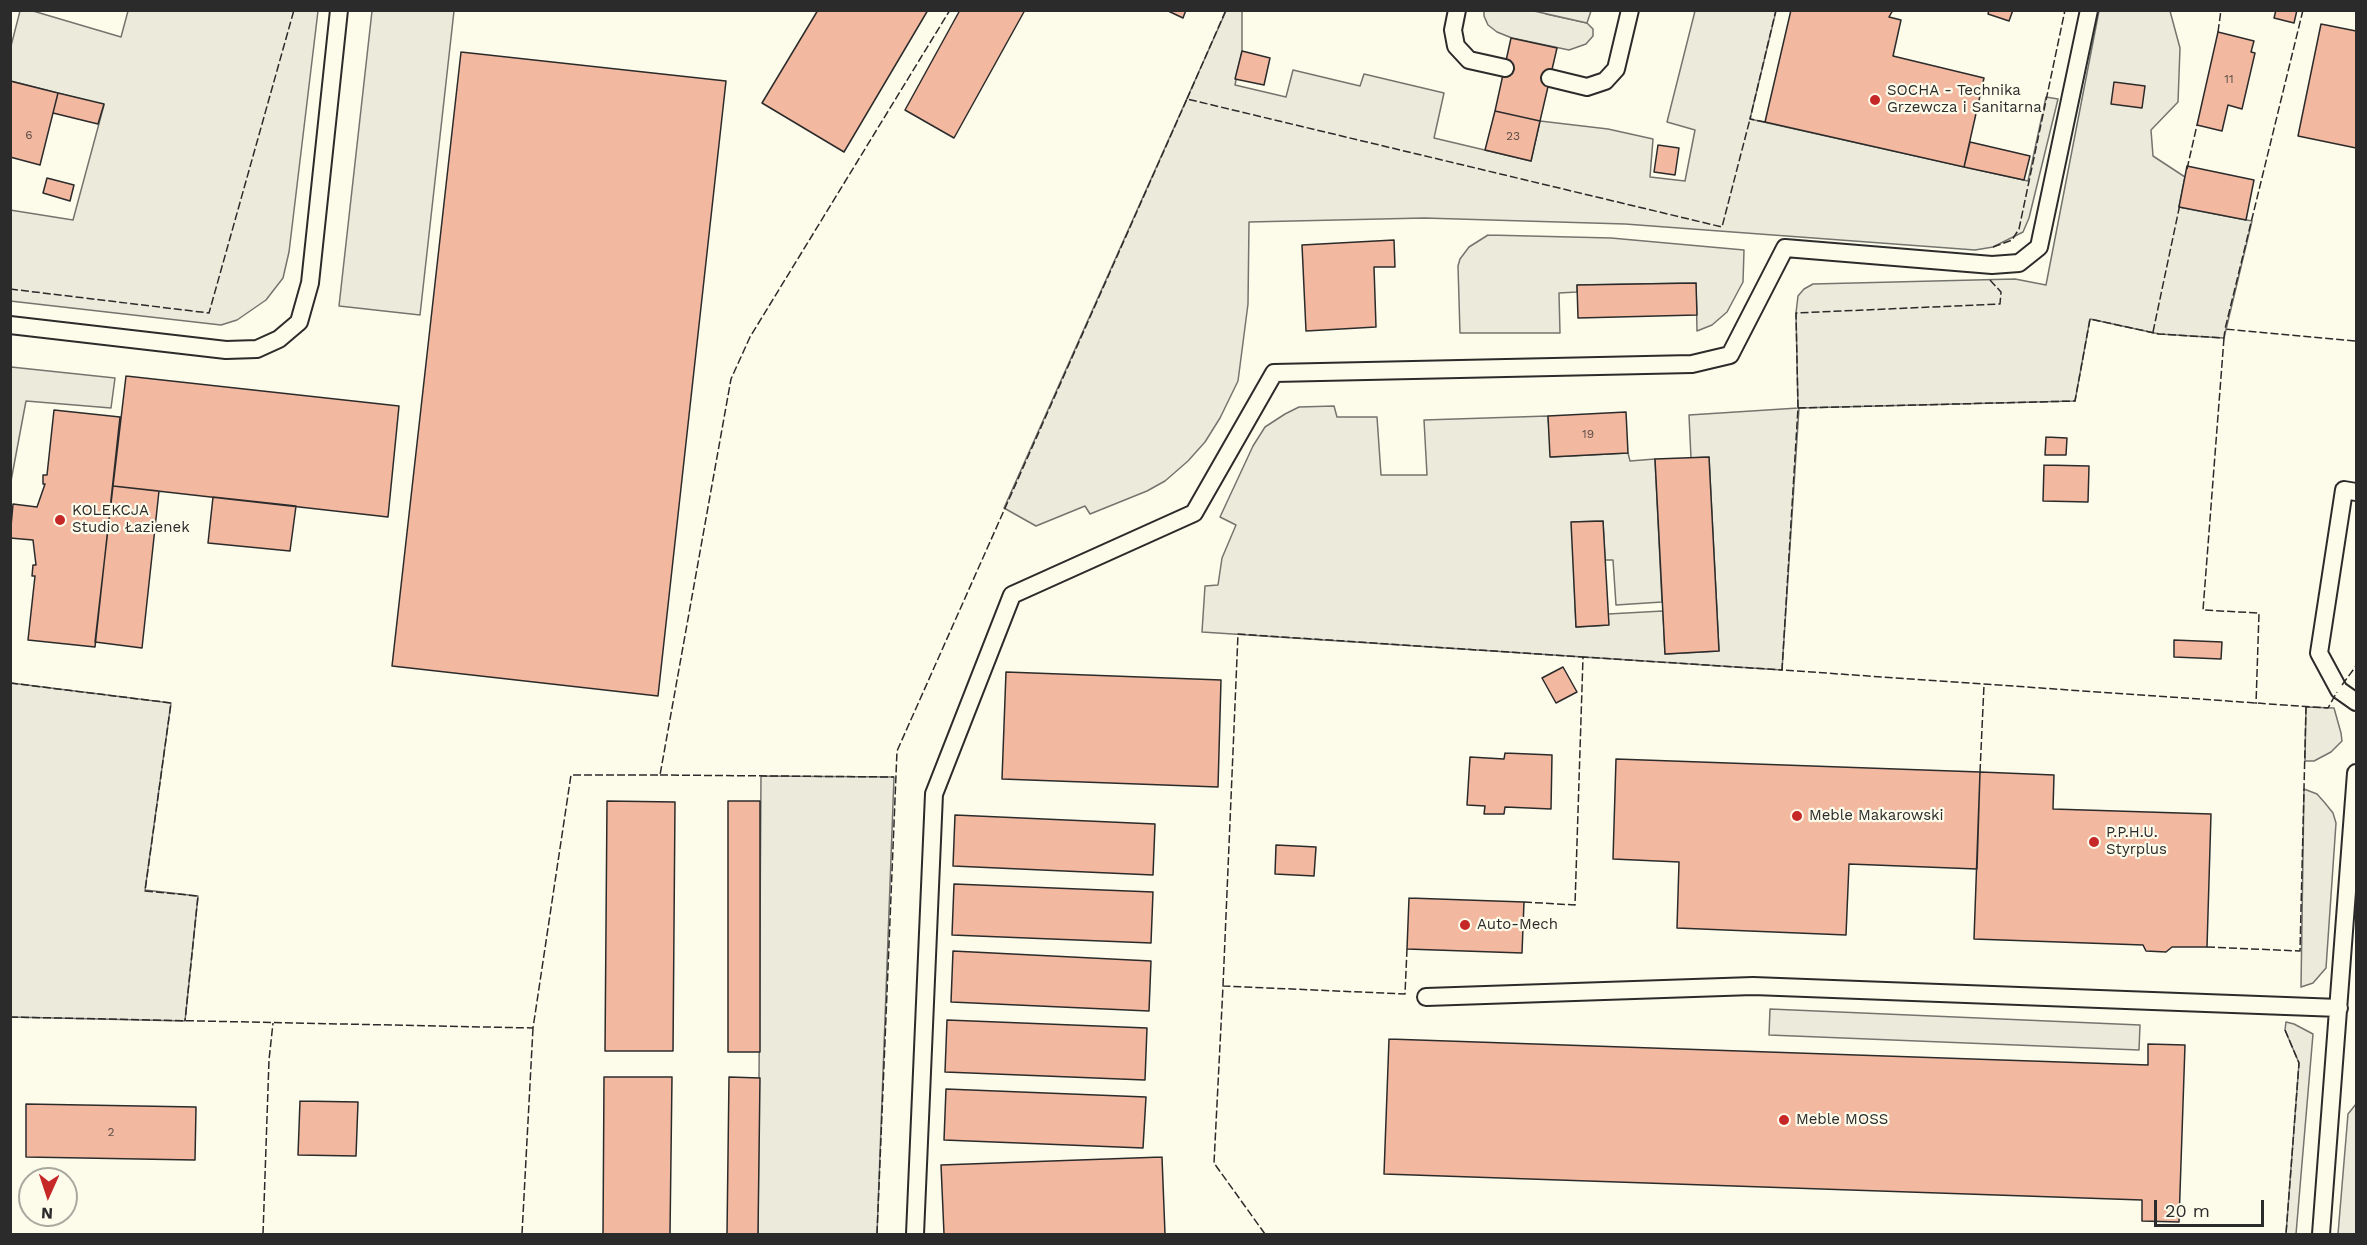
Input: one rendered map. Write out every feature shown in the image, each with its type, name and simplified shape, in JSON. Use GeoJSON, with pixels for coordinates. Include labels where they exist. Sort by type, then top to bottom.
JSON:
{"type":"FeatureCollection","features":[{"type":"Feature","properties":{"kind":"lane"},"geometry":{"type":"LineString","coordinates":[[10,325],[226,350],[257,350],[279,339],[299,322],[310,283],[339,10]]}},
{"type":"Feature","properties":{"kind":"lane"},"geometry":{"type":"LineString","coordinates":[[1457,10],[1453,30],[1456,46],[1469,60],[1505,68]]}},
{"type":"Feature","properties":{"kind":"lane"},"geometry":{"type":"LineString","coordinates":[[1550,78],[1587,87],[1605,81],[1616,69],[1630,10]]}},
{"type":"Feature","properties":{"kind":"lane"},"geometry":{"type":"LineString","coordinates":[[915,1234],[934,794],[1012,595],[1194,513],[1274,373],[1692,364],[1730,355],[1785,248],[1992,265],[2019,263],[2039,247],[2089,10]]}},
{"type":"Feature","properties":{"kind":"lane"},"geometry":{"type":"LineString","coordinates":[[2356,492],[2344,490],[2319,652],[2339,690],[2356,702]]}},
{"type":"Feature","properties":{"kind":"lane"},"geometry":{"type":"LineString","coordinates":[[2321,1234],[2356,773]]}},
{"type":"Feature","properties":{"kind":"lane"},"geometry":{"type":"LineString","coordinates":[[1426,997],[1753,986],[2339,1008]]}},
{"type":"Feature","properties":{"kind":"shaded area"},"geometry":{"type":"Polygon","coordinates":[[[1591,10],[1587,23],[1534,11],[1591,10]]]}},
{"type":"Feature","properties":{"kind":"shaded area"},"geometry":{"type":"Polygon","coordinates":[[[20,11],[33,11],[121,37],[128,11],[318,11],[289,252],[283,278],[266,300],[237,320],[221,325],[10,301],[10,210],[73,220],[104,105],[11,81],[11,46],[20,11]]]}},
{"type":"Feature","properties":{"kind":"shaded area"},"geometry":{"type":"Polygon","coordinates":[[[372,11],[454,11],[420,315],[339,306],[372,11]]]}},
{"type":"Feature","properties":{"kind":"shaded area"},"geometry":{"type":"Polygon","coordinates":[[[1226,11],[1242,11],[1242,51],[1235,85],[1286,97],[1293,70],[1360,86],[1364,74],[1444,93],[1434,138],[1531,161],[1540,121],[1608,129],[1653,139],[1650,177],[1685,181],[1695,130],[1667,122],[1695,11],[1776,11],[1750,119],[2028,181],[2046,97],[2058,99],[2029,218],[2023,232],[1993,247],[1975,250],[1625,224],[1424,218],[1249,222],[1248,304],[1238,381],[1205,442],[1165,481],[1147,491],[1090,514],[1085,506],[1036,526],[1004,508],[1226,11]]]}},
{"type":"Feature","properties":{"kind":"shaded area"},"geometry":{"type":"Polygon","coordinates":[[[1484,11],[1547,11],[1546,14],[1587,23],[1593,29],[1593,36],[1586,44],[1569,50],[1512,38],[1497,32],[1488,25],[1484,11]]]}},
{"type":"Feature","properties":{"kind":"shaded area"},"geometry":{"type":"Polygon","coordinates":[[[2099,11],[2170,11],[2180,48],[2178,102],[2151,130],[2153,156],[2185,177],[2179,207],[2252,221],[2224,338],[2159,334],[2090,319],[2075,401],[1799,408],[1782,670],[1202,632],[1205,586],[1218,585],[1222,558],[1236,525],[1220,517],[1253,446],[1265,427],[1299,407],[1334,406],[1337,417],[1377,417],[1381,475],[1427,475],[1424,420],[1548,416],[1551,457],[1628,453],[1630,461],[1655,459],[1662,602],[1616,605],[1613,560],[1605,560],[1603,521],[1572,522],[1576,627],[1608,625],[1608,614],[1663,611],[1665,654],[1719,651],[1709,457],[1691,458],[1689,415],[1798,408],[1796,313],[1798,296],[1813,284],[2015,279],[2046,285],[2099,11]]]}},
{"type":"Feature","properties":{"kind":"shaded area"},"geometry":{"type":"Polygon","coordinates":[[[1488,235],[1611,238],[1744,250],[1743,282],[1727,312],[1712,325],[1697,331],[1696,283],[1577,285],[1577,292],[1559,293],[1560,333],[1460,333],[1458,266],[1460,259],[1469,247],[1488,235]]]}},
{"type":"Feature","properties":{"kind":"shaded area"},"geometry":{"type":"Polygon","coordinates":[[[11,367],[115,378],[111,408],[26,401],[11,481],[11,367]]]}},
{"type":"Feature","properties":{"kind":"shaded area"},"geometry":{"type":"Polygon","coordinates":[[[11,683],[171,703],[145,890],[198,896],[185,1021],[11,1017],[11,683]]]}},
{"type":"Feature","properties":{"kind":"shaded area"},"geometry":{"type":"Polygon","coordinates":[[[2306,707],[2334,708],[2341,733],[2342,741],[2331,752],[2314,761],[2305,761],[2306,707]]]}},
{"type":"Feature","properties":{"kind":"shaded area"},"geometry":{"type":"Polygon","coordinates":[[[761,776],[894,777],[877,1234],[758,1234],[761,776]]]}},
{"type":"Feature","properties":{"kind":"shaded area"},"geometry":{"type":"Polygon","coordinates":[[[2304,789],[2317,794],[2333,813],[2336,823],[2326,968],[2313,983],[2301,987],[2304,789]]]}},
{"type":"Feature","properties":{"kind":"shaded area"},"geometry":{"type":"Polygon","coordinates":[[[1770,1009],[2140,1025],[2139,1050],[1769,1035],[1770,1009]]]}},
{"type":"Feature","properties":{"kind":"shaded area"},"geometry":{"type":"Polygon","coordinates":[[[2286,1022],[2313,1034],[2296,1234],[2286,1234],[2299,1063],[2285,1030],[2286,1022]]]}},
{"type":"Feature","properties":{"kind":"shaded area"},"geometry":{"type":"Polygon","coordinates":[[[2356,1104],[2356,1234],[2338,1234],[2348,1114],[2356,1104]]]}},
{"type":"Feature","properties":{"kind":"building"},"geometry":{"type":"Polygon","coordinates":[[[818,10],[928,10],[844,152],[762,103],[818,10]]]}},
{"type":"Feature","properties":{"kind":"building"},"geometry":{"type":"Polygon","coordinates":[[[960,10],[1025,10],[954,138],[905,110],[960,10]]]}},
{"type":"Feature","properties":{"kind":"building"},"geometry":{"type":"Polygon","coordinates":[[[1166,10],[1186,10],[1183,18],[1166,10]]]}},
{"type":"Feature","properties":{"kind":"building","name":"SOCHA - Technika Grzewcza i Sanitarna"},"geometry":{"type":"Polygon","coordinates":[[[1791,10],[1893,10],[1889,17],[1901,20],[1893,56],[1984,78],[1964,167],[1765,122],[1791,10]]]}},
{"type":"Feature","properties":{"kind":"building"},"geometry":{"type":"Polygon","coordinates":[[[1989,10],[2013,10],[2009,21],[1988,14],[1989,10]]]}},
{"type":"Feature","properties":{"kind":"building"},"geometry":{"type":"Polygon","coordinates":[[[2276,10],[2297,10],[2294,23],[2274,18],[2276,10]]]}},
{"type":"Feature","properties":{"kind":"building"},"geometry":{"type":"Polygon","coordinates":[[[2321,24],[2356,31],[2356,148],[2298,136],[2321,24]]]}},
{"type":"Feature","properties":{"kind":"building"},"geometry":{"type":"Polygon","coordinates":[[[2218,32],[2254,41],[2251,52],[2255,53],[2242,109],[2228,105],[2222,131],[2197,125],[2218,32]]]}},
{"type":"Feature","properties":{"kind":"building"},"geometry":{"type":"Polygon","coordinates":[[[1511,38],[1557,48],[1540,121],[1495,111],[1511,38]]]}},
{"type":"Feature","properties":{"kind":"building"},"geometry":{"type":"Polygon","coordinates":[[[1242,51],[1270,58],[1264,85],[1235,79],[1242,51]]]}},
{"type":"Feature","properties":{"kind":"building"},"geometry":{"type":"Polygon","coordinates":[[[461,52],[726,81],[658,696],[392,666],[461,52]]]}},
{"type":"Feature","properties":{"kind":"building"},"geometry":{"type":"Polygon","coordinates":[[[10,81],[58,93],[40,165],[10,157],[10,81]]]}},
{"type":"Feature","properties":{"kind":"building"},"geometry":{"type":"Polygon","coordinates":[[[2114,82],[2145,86],[2142,108],[2111,104],[2114,82]]]}},
{"type":"Feature","properties":{"kind":"building"},"geometry":{"type":"Polygon","coordinates":[[[58,93],[104,104],[98,124],[53,113],[58,93]]]}},
{"type":"Feature","properties":{"kind":"building"},"geometry":{"type":"Polygon","coordinates":[[[1495,111],[1540,121],[1531,161],[1485,150],[1495,111]]]}},
{"type":"Feature","properties":{"kind":"building"},"geometry":{"type":"Polygon","coordinates":[[[1970,142],[2030,156],[2024,180],[1964,167],[1970,142]]]}},
{"type":"Feature","properties":{"kind":"building"},"geometry":{"type":"Polygon","coordinates":[[[1658,145],[1679,148],[1675,175],[1654,172],[1658,145]]]}},
{"type":"Feature","properties":{"kind":"building"},"geometry":{"type":"Polygon","coordinates":[[[2187,166],[2254,180],[2246,220],[2179,207],[2187,166]]]}},
{"type":"Feature","properties":{"kind":"building"},"geometry":{"type":"Polygon","coordinates":[[[47,178],[74,185],[70,201],[43,193],[47,178]]]}},
{"type":"Feature","properties":{"kind":"building"},"geometry":{"type":"Polygon","coordinates":[[[1394,240],[1395,267],[1374,267],[1376,327],[1306,331],[1302,245],[1394,240]]]}},
{"type":"Feature","properties":{"kind":"building"},"geometry":{"type":"Polygon","coordinates":[[[1696,283],[1697,315],[1578,318],[1577,285],[1696,283]]]}},
{"type":"Feature","properties":{"kind":"building"},"geometry":{"type":"Polygon","coordinates":[[[126,376],[399,406],[388,517],[113,486],[126,376]]]}},
{"type":"Feature","properties":{"kind":"building","name":"KOLEKCJA Studio Łazienek"},"geometry":{"type":"Polygon","coordinates":[[[54,410],[120,417],[95,647],[28,640],[35,576],[32,576],[33,565],[36,565],[33,540],[10,538],[13,504],[37,507],[45,484],[43,484],[43,475],[47,475],[54,410]]]}},
{"type":"Feature","properties":{"kind":"building"},"geometry":{"type":"Polygon","coordinates":[[[1626,412],[1628,453],[1550,457],[1548,416],[1626,412]]]}},
{"type":"Feature","properties":{"kind":"building"},"geometry":{"type":"Polygon","coordinates":[[[2046,437],[2067,438],[2066,455],[2045,455],[2046,437]]]}},
{"type":"Feature","properties":{"kind":"building"},"geometry":{"type":"Polygon","coordinates":[[[1709,457],[1719,651],[1665,654],[1655,459],[1709,457]]]}},
{"type":"Feature","properties":{"kind":"building"},"geometry":{"type":"Polygon","coordinates":[[[2044,465],[2089,466],[2088,502],[2043,501],[2044,465]]]}},
{"type":"Feature","properties":{"kind":"building"},"geometry":{"type":"Polygon","coordinates":[[[113,486],[159,491],[142,648],[95,642],[113,486]]]}},
{"type":"Feature","properties":{"kind":"building"},"geometry":{"type":"Polygon","coordinates":[[[213,497],[296,506],[290,551],[208,543],[213,497]]]}},
{"type":"Feature","properties":{"kind":"building"},"geometry":{"type":"Polygon","coordinates":[[[1603,521],[1609,625],[1576,627],[1571,522],[1603,521]]]}},
{"type":"Feature","properties":{"kind":"building"},"geometry":{"type":"Polygon","coordinates":[[[2174,640],[2222,642],[2221,659],[2174,657],[2174,640]]]}},
{"type":"Feature","properties":{"kind":"building"},"geometry":{"type":"Polygon","coordinates":[[[1563,667],[1577,692],[1556,703],[1542,678],[1563,667]]]}},
{"type":"Feature","properties":{"kind":"building"},"geometry":{"type":"Polygon","coordinates":[[[1006,672],[1221,680],[1218,787],[1002,779],[1006,672]]]}},
{"type":"Feature","properties":{"kind":"building"},"geometry":{"type":"Polygon","coordinates":[[[1505,753],[1552,755],[1551,809],[1505,807],[1504,814],[1484,814],[1485,806],[1467,805],[1470,757],[1504,759],[1505,753]]]}},
{"type":"Feature","properties":{"kind":"building","name":"Meble Makarowski"},"geometry":{"type":"Polygon","coordinates":[[[1616,759],[1980,772],[1977,869],[1849,864],[1846,935],[1677,928],[1679,862],[1613,859],[1616,759]]]}},
{"type":"Feature","properties":{"kind":"building","name":"P.P.H.U. Styrplus"},"geometry":{"type":"Polygon","coordinates":[[[1980,772],[2054,775],[2053,809],[2211,814],[2207,947],[2172,947],[2166,952],[2146,951],[2143,945],[1974,939],[1980,772]]]}},
{"type":"Feature","properties":{"kind":"building"},"geometry":{"type":"Polygon","coordinates":[[[607,801],[675,802],[673,1051],[605,1051],[607,801]]]}},
{"type":"Feature","properties":{"kind":"building"},"geometry":{"type":"Polygon","coordinates":[[[728,801],[760,801],[760,1052],[728,1052],[728,801]]]}},
{"type":"Feature","properties":{"kind":"building"},"geometry":{"type":"Polygon","coordinates":[[[955,815],[1155,824],[1153,875],[953,866],[955,815]]]}},
{"type":"Feature","properties":{"kind":"building"},"geometry":{"type":"Polygon","coordinates":[[[1276,845],[1316,847],[1314,876],[1275,874],[1276,845]]]}},
{"type":"Feature","properties":{"kind":"building"},"geometry":{"type":"Polygon","coordinates":[[[954,884],[1153,892],[1151,943],[952,935],[954,884]]]}},
{"type":"Feature","properties":{"kind":"building","name":"Auto-Mech"},"geometry":{"type":"Polygon","coordinates":[[[1409,898],[1524,902],[1522,953],[1407,949],[1409,898]]]}},
{"type":"Feature","properties":{"kind":"building"},"geometry":{"type":"Polygon","coordinates":[[[953,951],[1151,961],[1149,1011],[951,1002],[953,951]]]}},
{"type":"Feature","properties":{"kind":"building"},"geometry":{"type":"Polygon","coordinates":[[[947,1020],[1147,1028],[1145,1080],[945,1072],[947,1020]]]}},
{"type":"Feature","properties":{"kind":"building","name":"Meble MOSS"},"geometry":{"type":"Polygon","coordinates":[[[1389,1039],[2148,1065],[2148,1044],[2185,1045],[2179,1222],[2142,1221],[2142,1200],[1384,1174],[1389,1039]]]}},
{"type":"Feature","properties":{"kind":"building"},"geometry":{"type":"Polygon","coordinates":[[[604,1077],[672,1077],[670,1234],[603,1234],[604,1077]]]}},
{"type":"Feature","properties":{"kind":"building"},"geometry":{"type":"Polygon","coordinates":[[[729,1077],[760,1078],[758,1234],[727,1234],[729,1077]]]}},
{"type":"Feature","properties":{"kind":"building"},"geometry":{"type":"Polygon","coordinates":[[[946,1089],[1146,1097],[1143,1148],[944,1140],[946,1089]]]}},
{"type":"Feature","properties":{"kind":"building"},"geometry":{"type":"Polygon","coordinates":[[[300,1101],[358,1102],[356,1156],[298,1155],[300,1101]]]}},
{"type":"Feature","properties":{"kind":"building"},"geometry":{"type":"Polygon","coordinates":[[[26,1104],[196,1107],[195,1160],[26,1157],[26,1104]]]}},
{"type":"Feature","properties":{"kind":"building"},"geometry":{"type":"Polygon","coordinates":[[[1162,1157],[1165,1234],[944,1234],[941,1165],[1162,1157]]]}},
{"type":"Feature","properties":{"kind":"fence"},"geometry":{"type":"LineString","coordinates":[[10,289],[209,313],[294,10]]}},
{"type":"Feature","properties":{"kind":"fence"},"geometry":{"type":"LineString","coordinates":[[10,1017],[533,1028],[571,775],[660,775],[731,379],[750,337],[950,10]]}},
{"type":"Feature","properties":{"kind":"fence"},"geometry":{"type":"LineString","coordinates":[[1187,99],[1226,10]]}},
{"type":"Feature","properties":{"kind":"fence"},"geometry":{"type":"LineString","coordinates":[[1765,122],[1750,119],[1776,10]]}},
{"type":"Feature","properties":{"kind":"fence"},"geometry":{"type":"LineString","coordinates":[[1993,247],[2012,240],[2019,229],[2065,10]]}},
{"type":"Feature","properties":{"kind":"fence"},"geometry":{"type":"LineString","coordinates":[[2218,32],[2221,10]]}},
{"type":"Feature","properties":{"kind":"fence"},"geometry":{"type":"LineString","coordinates":[[2303,10],[2225,329],[2356,341]]}},
{"type":"Feature","properties":{"kind":"fence"},"geometry":{"type":"LineString","coordinates":[[877,1234],[897,751],[1187,99],[1722,227],[1750,119]]}},
{"type":"Feature","properties":{"kind":"fence"},"geometry":{"type":"LineString","coordinates":[[2187,169],[2197,125]]}},
{"type":"Feature","properties":{"kind":"fence"},"geometry":{"type":"LineString","coordinates":[[2153,332],[2180,204]]}},
{"type":"Feature","properties":{"kind":"fence"},"geometry":{"type":"LineString","coordinates":[[1990,280],[2001,292],[2000,304],[1796,313],[1798,408],[1782,670],[2328,708],[2337,692]]}},
{"type":"Feature","properties":{"kind":"fence"},"geometry":{"type":"LineString","coordinates":[[1798,408],[2075,401],[2090,319],[2159,334],[2224,338],[2225,329]]}},
{"type":"Feature","properties":{"kind":"fence"},"geometry":{"type":"LineString","coordinates":[[2224,338],[2203,610],[2259,613],[2256,704]]}},
{"type":"Feature","properties":{"kind":"fence"},"geometry":{"type":"LineString","coordinates":[[1223,986],[1238,634],[1583,657]]}},
{"type":"Feature","properties":{"kind":"fence"},"geometry":{"type":"LineString","coordinates":[[1524,902],[1575,905],[1583,657],[1782,670]]}},
{"type":"Feature","properties":{"kind":"fence"},"geometry":{"type":"LineString","coordinates":[[2342,685],[2356,666]]}},
{"type":"Feature","properties":{"kind":"fence"},"geometry":{"type":"LineString","coordinates":[[10,683],[171,703],[145,891],[198,896],[185,1021]]}},
{"type":"Feature","properties":{"kind":"fence"},"geometry":{"type":"LineString","coordinates":[[1980,772],[1984,685]]}},
{"type":"Feature","properties":{"kind":"fence"},"geometry":{"type":"LineString","coordinates":[[2207,947],[2300,951],[2306,707]]}},
{"type":"Feature","properties":{"kind":"fence"},"geometry":{"type":"LineString","coordinates":[[660,775],[894,777]]}},
{"type":"Feature","properties":{"kind":"fence"},"geometry":{"type":"LineString","coordinates":[[1265,1234],[1214,1163],[1223,986],[1405,994],[1407,949]]}},
{"type":"Feature","properties":{"kind":"fence"},"geometry":{"type":"LineString","coordinates":[[263,1234],[269,1060],[273,1023]]}},
{"type":"Feature","properties":{"kind":"fence"},"geometry":{"type":"LineString","coordinates":[[522,1234],[533,1028]]}},
{"type":"Feature","properties":{"kind":"fence"},"geometry":{"type":"LineString","coordinates":[[2285,1030],[2299,1063],[2286,1234]]}},
{"type":"Feature","properties":{"kind":"place","name":"SOCHA - Technika Grzewcza i Sanitarna"},"geometry":{"type":"Point","coordinates":[1875,100]}},
{"type":"Feature","properties":{"kind":"place","name":"KOLEKCJA Studio Łazienek"},"geometry":{"type":"Point","coordinates":[60,520]}},
{"type":"Feature","properties":{"kind":"place","name":"Meble Makarowski"},"geometry":{"type":"Point","coordinates":[1797,816]}},
{"type":"Feature","properties":{"kind":"place","name":"P.P.H.U. Styrplus"},"geometry":{"type":"Point","coordinates":[2094,842]}},
{"type":"Feature","properties":{"kind":"place","name":"Auto-Mech"},"geometry":{"type":"Point","coordinates":[1465,925]}},
{"type":"Feature","properties":{"kind":"place","name":"Meble MOSS"},"geometry":{"type":"Point","coordinates":[1784,1120]}}]}
